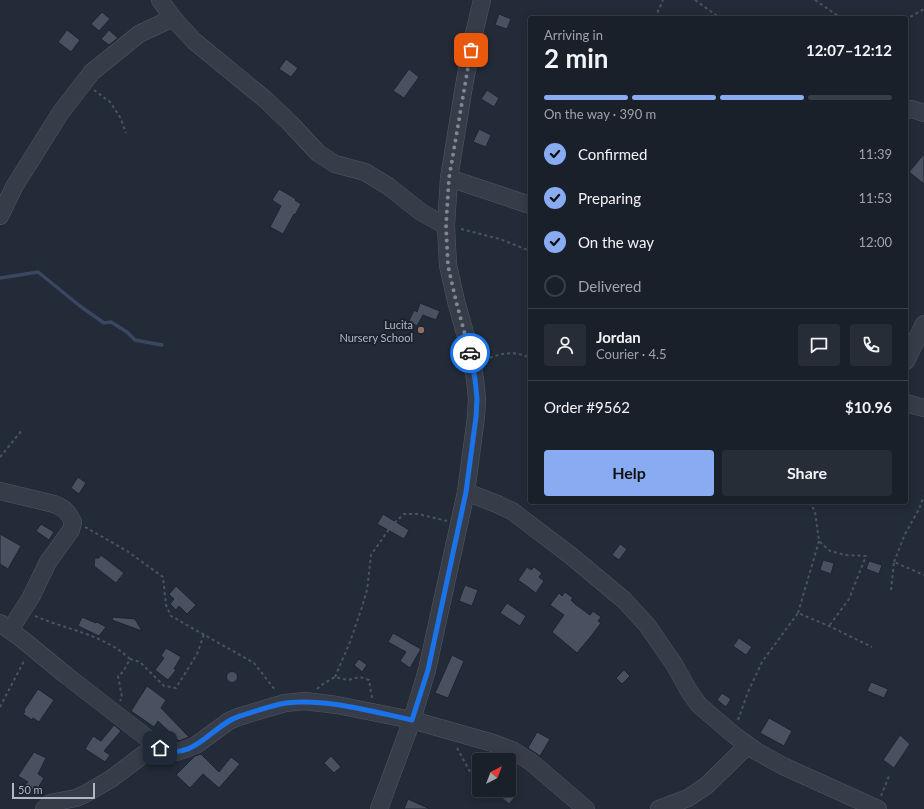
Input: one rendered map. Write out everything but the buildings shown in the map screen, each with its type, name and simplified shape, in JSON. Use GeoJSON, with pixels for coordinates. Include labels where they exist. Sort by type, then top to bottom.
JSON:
{"type":"FeatureCollection","features":[{"type":"Feature","properties":{"kind":"street"},"geometry":{"type":"LineString","coordinates":[[160,0],[173,18],[194,41],[266,100],[290,122],[318,153],[335,164],[365,172],[388,186],[421,212],[446,226]]}},
{"type":"Feature","properties":{"kind":"street"},"geometry":{"type":"LineString","coordinates":[[379,809],[412,720],[428,670],[466,492],[476,417],[477,399],[470,352],[448,266],[446,226],[449,178],[464,86],[482,0]]}},
{"type":"Feature","properties":{"kind":"street"},"geometry":{"type":"LineString","coordinates":[[0,216],[14,187],[61,112],[92,72],[139,34],[173,18]]}},
{"type":"Feature","properties":{"kind":"street"},"geometry":{"type":"LineString","coordinates":[[908,110],[912,109],[924,113]]}},
{"type":"Feature","properties":{"kind":"street"},"geometry":{"type":"LineString","coordinates":[[449,178],[528,204]]}},
{"type":"Feature","properties":{"kind":"street"},"geometry":{"type":"LineString","coordinates":[[908,356],[924,324]]}},
{"type":"Feature","properties":{"kind":"street"},"geometry":{"type":"LineString","coordinates":[[908,404],[924,408]]}},
{"type":"Feature","properties":{"kind":"street"},"geometry":{"type":"LineString","coordinates":[[0,491],[61,506],[68,512],[73,522],[71,530],[48,562],[23,611],[5,626],[160,748],[169,752],[186,749],[196,745],[223,724],[238,716],[285,703],[305,701],[337,705],[412,720],[457,732],[514,751],[531,762],[586,809]]}},
{"type":"Feature","properties":{"kind":"street"},"geometry":{"type":"LineString","coordinates":[[466,492],[512,511],[558,546],[624,600],[647,626],[674,664],[694,700],[747,746],[783,766],[870,807]]}},
{"type":"Feature","properties":{"kind":"street"},"geometry":{"type":"LineString","coordinates":[[659,809],[688,798],[706,786],[747,746]]}},
{"type":"Feature","properties":{"kind":"street"},"geometry":{"type":"LineString","coordinates":[[44,809],[50,803],[76,798],[85,794],[111,779],[144,754],[160,748]]}},
{"type":"Feature","properties":{"kind":"path"},"geometry":{"type":"LineString","coordinates":[[655,16],[663,0]]}},
{"type":"Feature","properties":{"kind":"path"},"geometry":{"type":"LineString","coordinates":[[695,0],[717,16]]}},
{"type":"Feature","properties":{"kind":"path"},"geometry":{"type":"LineString","coordinates":[[815,0],[838,16]]}},
{"type":"Feature","properties":{"kind":"path"},"geometry":{"type":"LineString","coordinates":[[908,19],[924,9]]}},
{"type":"Feature","properties":{"kind":"path"},"geometry":{"type":"LineString","coordinates":[[84,82],[110,102],[120,117],[126,133]]}},
{"type":"Feature","properties":{"kind":"path"},"geometry":{"type":"LineString","coordinates":[[446,226],[500,239],[528,250]]}},
{"type":"Feature","properties":{"kind":"path"},"geometry":{"type":"LineString","coordinates":[[472,366],[498,354],[517,353],[528,357]]}},
{"type":"Feature","properties":{"kind":"path"},"geometry":{"type":"LineString","coordinates":[[0,457],[23,429]]}},
{"type":"Feature","properties":{"kind":"path"},"geometry":{"type":"LineString","coordinates":[[891,590],[894,562],[905,534],[919,509],[924,496]]}},
{"type":"Feature","properties":{"kind":"path"},"geometry":{"type":"LineString","coordinates":[[734,735],[740,711],[762,662],[798,613],[819,541],[815,511],[810,504]]}},
{"type":"Feature","properties":{"kind":"path"},"geometry":{"type":"LineString","coordinates":[[305,701],[323,684],[335,677],[350,642],[362,607],[367,590],[371,555],[392,525],[404,514],[418,514],[460,523]]}},
{"type":"Feature","properties":{"kind":"path"},"geometry":{"type":"LineString","coordinates":[[73,522],[98,534],[127,551],[163,577],[166,605],[172,616],[254,663],[285,703]]}},
{"type":"Feature","properties":{"kind":"path"},"geometry":{"type":"LineString","coordinates":[[819,541],[830,551],[845,555],[866,556],[849,599],[829,626]]}},
{"type":"Feature","properties":{"kind":"path"},"geometry":{"type":"LineString","coordinates":[[894,562],[924,575]]}},
{"type":"Feature","properties":{"kind":"path"},"geometry":{"type":"LineString","coordinates":[[23,611],[53,623],[81,631],[109,643],[130,659],[140,662],[164,686],[176,688],[197,654],[204,634]]}},
{"type":"Feature","properties":{"kind":"path"},"geometry":{"type":"LineString","coordinates":[[798,613],[872,647]]}},
{"type":"Feature","properties":{"kind":"path"},"geometry":{"type":"LineString","coordinates":[[0,707],[31,647]]}},
{"type":"Feature","properties":{"kind":"path"},"geometry":{"type":"LineString","coordinates":[[114,712],[122,697],[118,676],[123,672],[130,659]]}},
{"type":"Feature","properties":{"kind":"path"},"geometry":{"type":"LineString","coordinates":[[335,677],[348,680],[360,677],[369,680],[374,712]]}},
{"type":"Feature","properties":{"kind":"path"},"geometry":{"type":"LineString","coordinates":[[457,732],[457,748],[472,776]]}},
{"type":"Feature","properties":{"kind":"path"},"geometry":{"type":"LineString","coordinates":[[870,807],[889,776]]}},
{"type":"Feature","properties":{"kind":"waterway"},"geometry":{"type":"LineString","coordinates":[[0,278],[38,272],[80,306],[104,323],[111,322],[127,332],[135,340],[162,345]]}},
{"type":"Feature","properties":{"kind":"way so far"},"geometry":{"type":"LineString","coordinates":[[470,353],[448,266],[446,226],[449,178],[471,50]]}},
{"type":"Feature","properties":{"kind":"place","name":"Lucita Nursery School"},"geometry":{"type":"Point","coordinates":[421,330]}},
{"type":"Feature","properties":{"kind":"route"},"geometry":{"type":"LineString","coordinates":[[160,748],[169,752],[176,752],[186,749],[196,745],[218,728],[238,716],[285,703],[305,701],[337,705],[412,720],[428,670],[466,492],[477,399],[470,353]]}}]}
